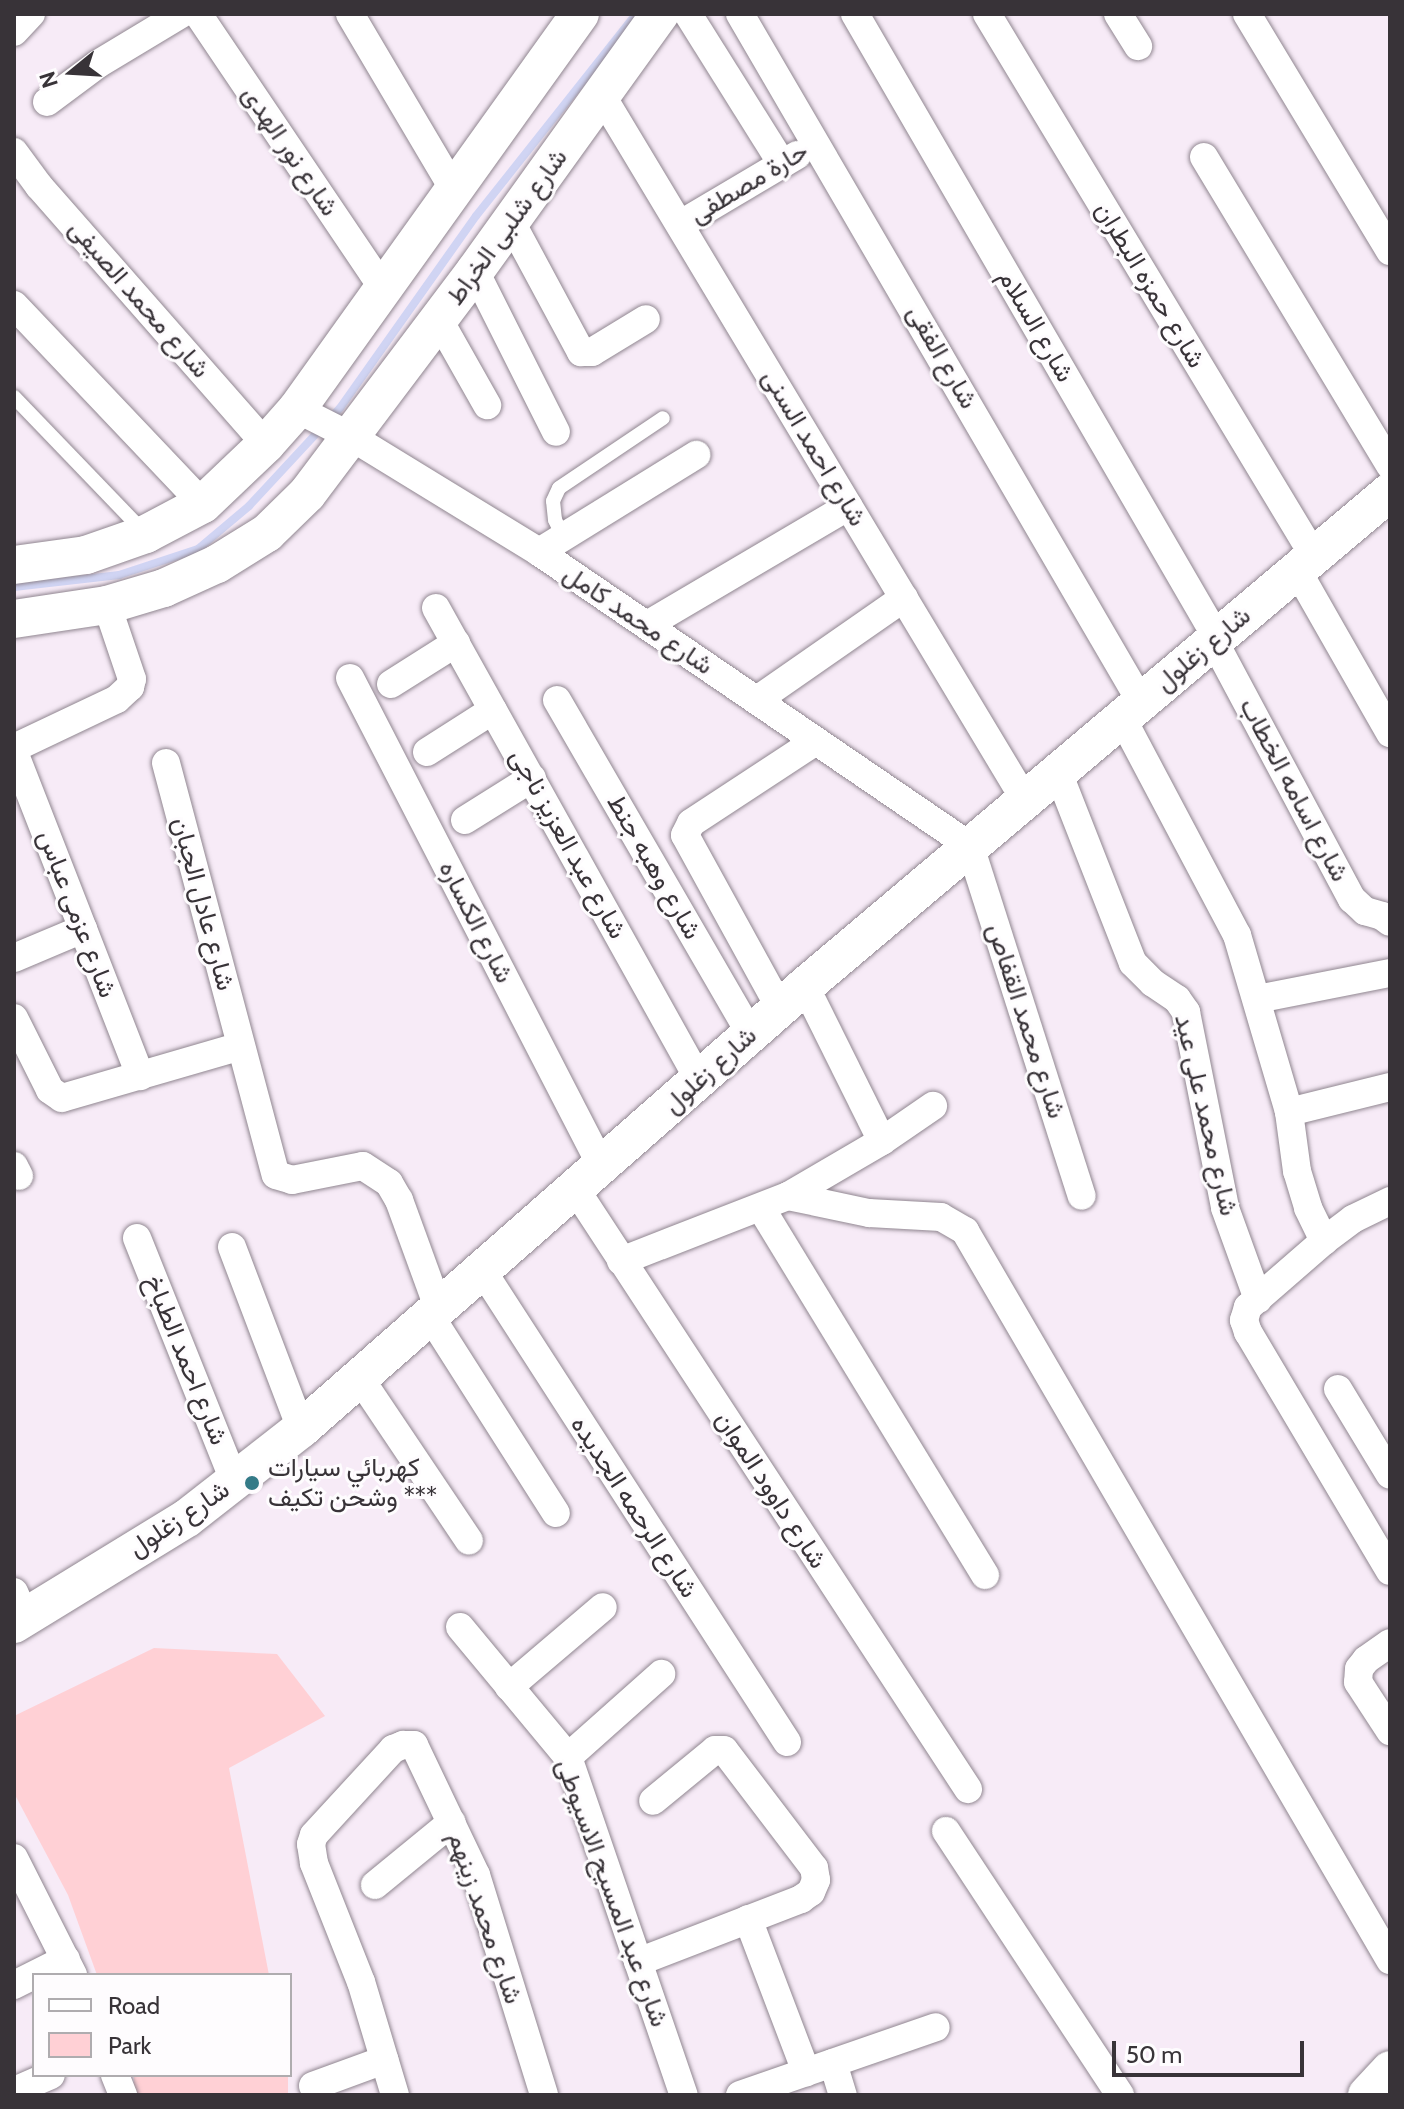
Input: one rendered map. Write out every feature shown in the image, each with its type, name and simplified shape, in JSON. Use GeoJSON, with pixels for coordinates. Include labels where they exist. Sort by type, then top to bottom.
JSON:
{"type":"FeatureCollection","features":[{"type":"Feature","properties":{"kind":"street"},"geometry":{"type":"LineString","coordinates":[[14,32],[31,14]]}},
{"type":"Feature","properties":{"kind":"street"},"geometry":{"type":"LineString","coordinates":[[47,102],[98,64],[181,14]]}},
{"type":"Feature","properties":{"kind":"street","name":"شارع نور الهدى"},"geometry":{"type":"LineString","coordinates":[[198,14],[383,288]]}},
{"type":"Feature","properties":{"kind":"street"},"geometry":{"type":"LineString","coordinates":[[350,14],[454,190]]}},
{"type":"Feature","properties":{"kind":"street"},"geometry":{"type":"LineString","coordinates":[[14,565],[86,555],[146,534],[203,504],[303,412],[383,288],[580,14]]}},
{"type":"Feature","properties":{"kind":"street","name":"شارع شلبى الخراط"},"geometry":{"type":"LineString","coordinates":[[14,619],[107,605],[164,588],[217,564],[267,533],[307,494],[343,433],[439,320],[660,14]]}},
{"type":"Feature","properties":{"kind":"street"},"geometry":{"type":"LineString","coordinates":[[688,14],[782,164]]}},
{"type":"Feature","properties":{"kind":"street","name":"شارع الفقى"},"geometry":{"type":"LineString","coordinates":[[740,14],[817,143],[1132,710],[1228,914],[1257,999],[1289,1112],[1297,1171],[1308,1208],[1324,1241]]}},
{"type":"Feature","properties":{"kind":"street","name":"شارع السلام"},"geometry":{"type":"LineString","coordinates":[[855,14],[1215,639]]}},
{"type":"Feature","properties":{"kind":"street","name":"شارع حمزه البطران"},"geometry":{"type":"LineString","coordinates":[[987,14],[1305,563],[1390,733]]}},
{"type":"Feature","properties":{"kind":"street"},"geometry":{"type":"LineString","coordinates":[[1118,14],[1138,46]]}},
{"type":"Feature","properties":{"kind":"street"},"geometry":{"type":"LineString","coordinates":[[1247,14],[1390,251]]}},
{"type":"Feature","properties":{"kind":"street","name":"شارع احمد السنى"},"geometry":{"type":"LineString","coordinates":[[602,96],[1025,800]]}},
{"type":"Feature","properties":{"kind":"street","name":"حارة مصطفى"},"geometry":{"type":"LineString","coordinates":[[681,224],[817,143]]}},
{"type":"Feature","properties":{"kind":"street","name":"شارع محمد الصيفى"},"geometry":{"type":"LineString","coordinates":[[14,152],[39,186],[266,444]]}},
{"type":"Feature","properties":{"kind":"street"},"geometry":{"type":"LineString","coordinates":[[1204,157],[1389,489]]}},
{"type":"Feature","properties":{"kind":"street"},"geometry":{"type":"LineString","coordinates":[[511,222],[581,352],[592,352],[646,319]]}},
{"type":"Feature","properties":{"kind":"street"},"geometry":{"type":"LineString","coordinates":[[475,271],[556,432]]}},
{"type":"Feature","properties":{"kind":"street"},"geometry":{"type":"LineString","coordinates":[[14,305],[203,504]]}},
{"type":"Feature","properties":{"kind":"street"},"geometry":{"type":"LineString","coordinates":[[439,320],[487,405]]}},
{"type":"Feature","properties":{"kind":"street","name":"شارع محمد كامل"},"geometry":{"type":"LineString","coordinates":[[303,412],[551,544],[647,625],[970,846]]}},
{"type":"Feature","properties":{"kind":"street"},"geometry":{"type":"LineString","coordinates":[[551,544],[696,455]]}},
{"type":"Feature","properties":{"kind":"street","name":"شارع زغلول"},"geometry":{"type":"LineString","coordinates":[[18,1611],[187,1518],[301,1429],[792,997],[1389,489]]}},
{"type":"Feature","properties":{"kind":"street"},"geometry":{"type":"LineString","coordinates":[[647,625],[849,506]]}},
{"type":"Feature","properties":{"kind":"street"},"geometry":{"type":"LineString","coordinates":[[757,700],[904,598]]}},
{"type":"Feature","properties":{"kind":"street"},"geometry":{"type":"LineString","coordinates":[[14,750],[117,699],[130,687],[132,679],[107,605]]}},
{"type":"Feature","properties":{"kind":"street","name":"شارع عبد العزيز ناجى"},"geometry":{"type":"LineString","coordinates":[[436,608],[699,1080]]}},
{"type":"Feature","properties":{"kind":"street"},"geometry":{"type":"LineString","coordinates":[[14,638],[60,613]]}},
{"type":"Feature","properties":{"kind":"street","name":"شارع اسامه الخطاب"},"geometry":{"type":"LineString","coordinates":[[1215,639],[1352,899],[1365,911],[1390,922]]}},
{"type":"Feature","properties":{"kind":"street"},"geometry":{"type":"LineString","coordinates":[[391,684],[456,643]]}},
{"type":"Feature","properties":{"kind":"street","name":"شارع الكساره"},"geometry":{"type":"LineString","coordinates":[[350,678],[589,1178]]}},
{"type":"Feature","properties":{"kind":"street","name":"شارع وهبه جنط"},"geometry":{"type":"LineString","coordinates":[[557,700],[751,1034]]}},
{"type":"Feature","properties":{"kind":"street"},"geometry":{"type":"LineString","coordinates":[[427,752],[493,710]]}},
{"type":"Feature","properties":{"kind":"street"},"geometry":{"type":"LineString","coordinates":[[816,741],[691,823],[686,842],[792,997],[882,1141]]}},
{"type":"Feature","properties":{"kind":"street","name":"شارع عزمى عباس"},"geometry":{"type":"LineString","coordinates":[[14,750],[140,1076]]}},
{"type":"Feature","properties":{"kind":"street","name":"شارع عادل الجبان"},"geometry":{"type":"LineString","coordinates":[[166,763],[276,1175],[292,1180],[358,1166],[368,1168],[389,1183],[399,1200],[434,1311]]}},
{"type":"Feature","properties":{"kind":"street","name":"شارع محمد على عيد"},"geometry":{"type":"LineString","coordinates":[[1058,772],[1133,963],[1142,974],[1177,999],[1186,1012],[1225,1208],[1258,1299]]}},
{"type":"Feature","properties":{"kind":"street"},"geometry":{"type":"LineString","coordinates":[[465,820],[532,778]]}},
{"type":"Feature","properties":{"kind":"street","name":"شارع محمد القفاص"},"geometry":{"type":"LineString","coordinates":[[970,846],[1082,1196]]}},
{"type":"Feature","properties":{"kind":"street"},"geometry":{"type":"LineString","coordinates":[[14,958],[83,929]]}},
{"type":"Feature","properties":{"kind":"street"},"geometry":{"type":"LineString","coordinates":[[1257,999],[1390,973]]}},
{"type":"Feature","properties":{"kind":"street"},"geometry":{"type":"LineString","coordinates":[[14,1018],[55,1096],[62,1098],[241,1046]]}},
{"type":"Feature","properties":{"kind":"street"},"geometry":{"type":"LineString","coordinates":[[1289,1112],[1390,1087]]}},
{"type":"Feature","properties":{"kind":"street"},"geometry":{"type":"LineString","coordinates":[[621,1261],[788,1196],[882,1141],[933,1106]]}},
{"type":"Feature","properties":{"kind":"street","name":"شارع داوود الموان"},"geometry":{"type":"LineString","coordinates":[[589,1178],[621,1261],[968,1789]]}},
{"type":"Feature","properties":{"kind":"street"},"geometry":{"type":"LineString","coordinates":[[788,1196],[869,1213],[941,1217],[965,1231],[1390,1960]]}},
{"type":"Feature","properties":{"kind":"street"},"geometry":{"type":"LineString","coordinates":[[1390,1201],[1353,1219],[1324,1241],[1248,1307],[1244,1320],[1248,1332],[1390,1571]]}},
{"type":"Feature","properties":{"kind":"street"},"geometry":{"type":"LineString","coordinates":[[761,1208],[985,1575]]}},
{"type":"Feature","properties":{"kind":"street","name":"شارع احمد الطباخ"},"geometry":{"type":"LineString","coordinates":[[137,1238],[234,1481]]}},
{"type":"Feature","properties":{"kind":"street"},"geometry":{"type":"LineString","coordinates":[[232,1247],[301,1429]]}},
{"type":"Feature","properties":{"kind":"street","name":"شارع الرحمه الجديده"},"geometry":{"type":"LineString","coordinates":[[482,1270],[787,1742]]}},
{"type":"Feature","properties":{"kind":"street"},"geometry":{"type":"LineString","coordinates":[[434,1311],[556,1513]]}},
{"type":"Feature","properties":{"kind":"street"},"geometry":{"type":"LineString","coordinates":[[359,1377],[469,1541]]}},
{"type":"Feature","properties":{"kind":"street"},"geometry":{"type":"LineString","coordinates":[[1338,1389],[1390,1475]]}},
{"type":"Feature","properties":{"kind":"street"},"geometry":{"type":"LineString","coordinates":[[509,1687],[603,1607]]}},
{"type":"Feature","properties":{"kind":"street","name":"شارع عبد المسيح الاسيوطى"},"geometry":{"type":"LineString","coordinates":[[460,1627],[568,1757],[684,2095]]}},
{"type":"Feature","properties":{"kind":"street"},"geometry":{"type":"LineString","coordinates":[[1390,1643],[1366,1660],[1359,1669],[1358,1682],[1390,1731]]}},
{"type":"Feature","properties":{"kind":"street"},"geometry":{"type":"LineString","coordinates":[[568,1757],[661,1674]]}},
{"type":"Feature","properties":{"kind":"street","name":"شارع محمد زينهم"},"geometry":{"type":"LineString","coordinates":[[384,2060],[361,1982],[314,1863],[311,1844],[314,1835],[393,1749],[414,1745],[452,1822],[484,1899],[544,2095]]}},
{"type":"Feature","properties":{"kind":"street"},"geometry":{"type":"LineString","coordinates":[[638,1962],[811,1892],[816,1880],[814,1868],[724,1750],[715,1750],[653,1801]]}},
{"type":"Feature","properties":{"kind":"street"},"geometry":{"type":"LineString","coordinates":[[375,1885],[452,1822]]}},
{"type":"Feature","properties":{"kind":"street"},"geometry":{"type":"LineString","coordinates":[[946,1831],[1120,2095]]}},
{"type":"Feature","properties":{"kind":"street"},"geometry":{"type":"LineString","coordinates":[[14,1858],[70,1967]]}},
{"type":"Feature","properties":{"kind":"street"},"geometry":{"type":"LineString","coordinates":[[748,1919],[806,2072]]}},
{"type":"Feature","properties":{"kind":"street"},"geometry":{"type":"LineString","coordinates":[[740,2095],[936,2027]]}},
{"type":"Feature","properties":{"kind":"street"},"geometry":{"type":"LineString","coordinates":[[313,2086],[384,2060],[395,2095]]}},
{"type":"Feature","properties":{"kind":"street"},"geometry":{"type":"LineString","coordinates":[[833,2063],[843,2095]]}},
{"type":"Feature","properties":{"kind":"street"},"geometry":{"type":"LineString","coordinates":[[1367,2095],[1390,2070]]}},
{"type":"Feature","properties":{"kind":"street"},"geometry":{"type":"LineString","coordinates":[[14,2091],[46,2077]]}},
{"type":"Feature","properties":{"kind":"lane"},"geometry":{"type":"LineString","coordinates":[[14,397],[146,534]]}},
{"type":"Feature","properties":{"kind":"lane"},"geometry":{"type":"LineString","coordinates":[[551,544],[555,520],[553,501],[559,488],[663,418]]}},
{"type":"Feature","properties":{"kind":"green space"},"geometry":{"type":"Polygon","coordinates":[[[154,1648],[277,1654],[325,1716],[229,1768],[269,1973],[96,1973],[68,1895],[14,1793],[14,1716],[154,1648]]]}},
{"type":"Feature","properties":{"kind":"green space"},"geometry":{"type":"Polygon","coordinates":[[[134,2077],[288,2077],[288,2095],[134,2095],[134,2077]]]}},
{"type":"Feature","properties":{"kind":"waterway"},"geometry":{"type":"LineString","coordinates":[[14,587],[119,575],[198,549],[249,506],[340,408],[476,216],[636,14]]}},
{"type":"Feature","properties":{"kind":"place","name":"كهربائي سيارات وشحن تكيف ***"},"geometry":{"type":"Point","coordinates":[252,1483]}}]}
